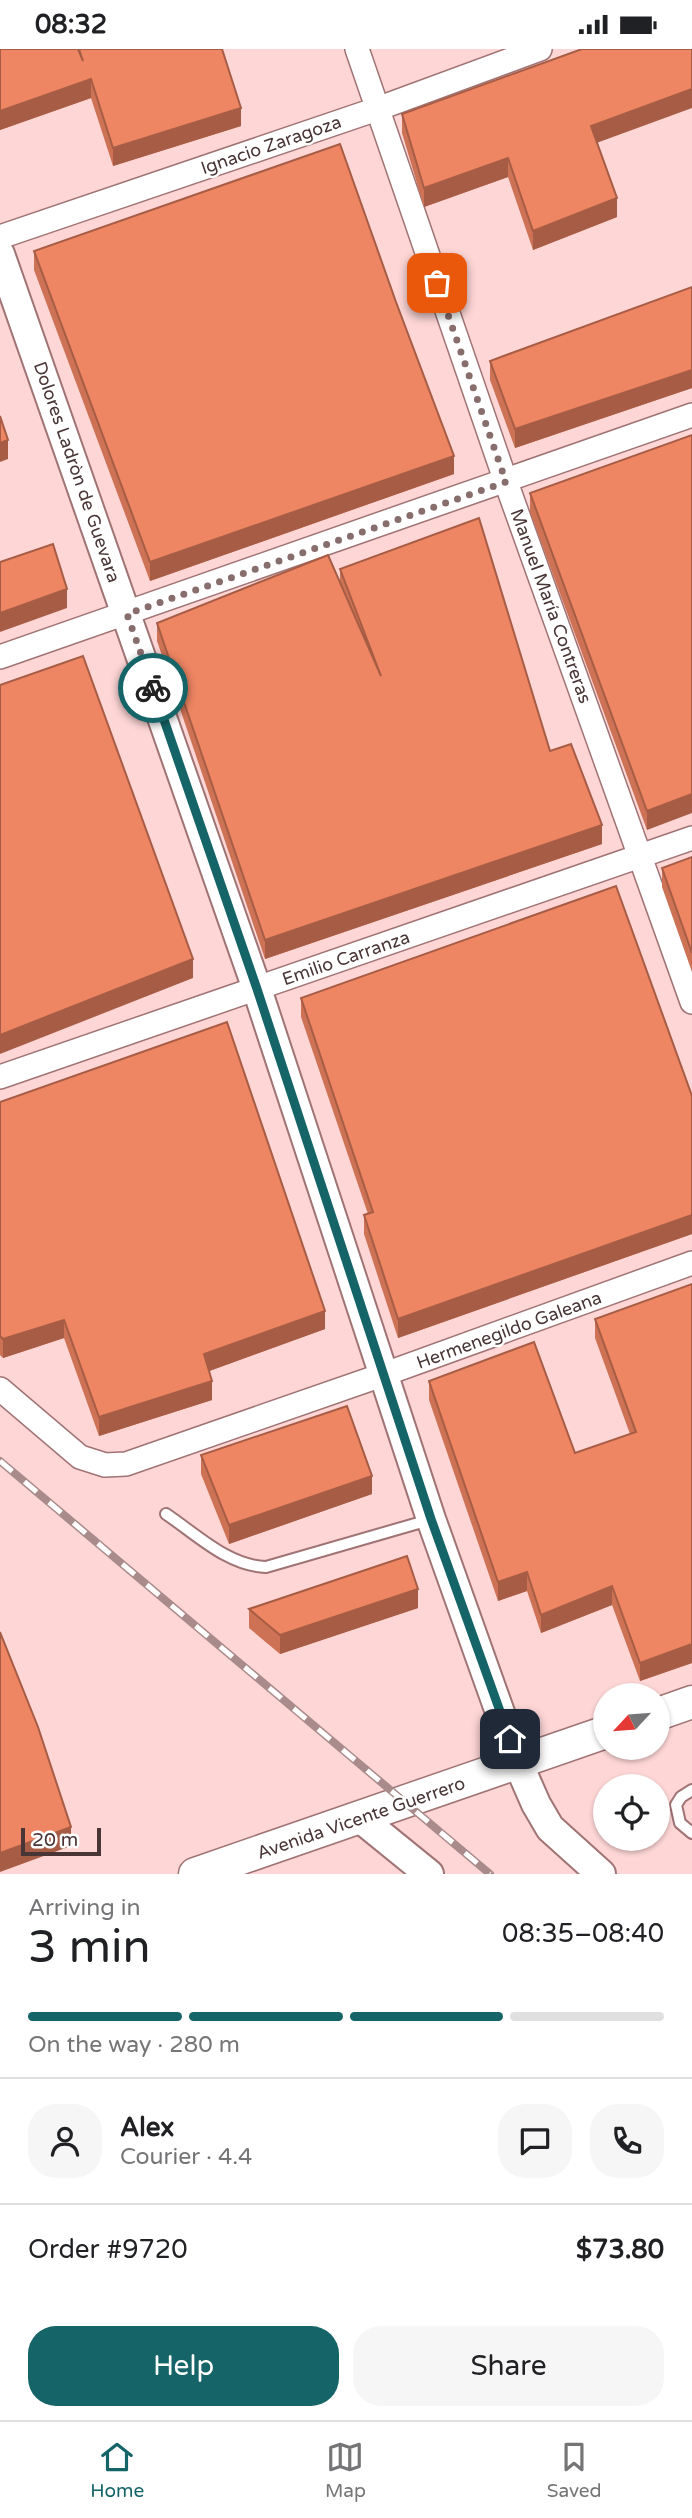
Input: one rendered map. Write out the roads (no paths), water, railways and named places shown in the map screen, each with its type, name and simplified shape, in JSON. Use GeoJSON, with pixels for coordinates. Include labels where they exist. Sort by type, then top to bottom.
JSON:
{"type":"FeatureCollection","features":[{"type":"Feature","properties":{"kind":"main road"},"geometry":{"type":"LineString","coordinates":[[670,1710],[692,1702]]}},
{"type":"Feature","properties":{"kind":"main road","name":"Avenida Vicente Guerrero"},"geometry":{"type":"LineString","coordinates":[[195,1874],[593,1737]]}},
{"type":"Feature","properties":{"kind":"street","name":"Manuel María Contreras"},"geometry":{"type":"LineString","coordinates":[[357,49],[506,482],[692,1002]]}},
{"type":"Feature","properties":{"kind":"street","name":"Ignacio Zaragoza"},"geometry":{"type":"LineString","coordinates":[[0,237],[377,109],[540,49]]}},
{"type":"Feature","properties":{"kind":"street","name":"Dolores Ladròn de Guevara"},"geometry":{"type":"LineString","coordinates":[[0,254],[257,989],[431,1519],[519,1763],[536,1804],[550,1828],[601,1874]]}},
{"type":"Feature","properties":{"kind":"street"},"geometry":{"type":"LineString","coordinates":[[0,657],[692,415]]}},
{"type":"Feature","properties":{"kind":"street","name":"Emilio Carranza"},"geometry":{"type":"LineString","coordinates":[[0,1077],[692,838]]}},
{"type":"Feature","properties":{"kind":"street","name":"Hermenegildo Galeana"},"geometry":{"type":"LineString","coordinates":[[0,1389],[80,1457],[106,1465],[126,1464],[692,1263]]}},
{"type":"Feature","properties":{"kind":"street"},"geometry":{"type":"LineString","coordinates":[[360,1818],[429,1874]]}},
{"type":"Feature","properties":{"kind":"lane"},"geometry":{"type":"LineString","coordinates":[[166,1514],[237,1562],[252,1567],[266,1567],[431,1519]]}},
{"type":"Feature","properties":{"kind":"lane"},"geometry":{"type":"LineString","coordinates":[[692,1790],[681,1797],[676,1805],[680,1823],[692,1833]]}},
{"type":"Feature","properties":{"kind":"railway"},"geometry":{"type":"LineString","coordinates":[[0,1461],[490,1874]]}}]}
